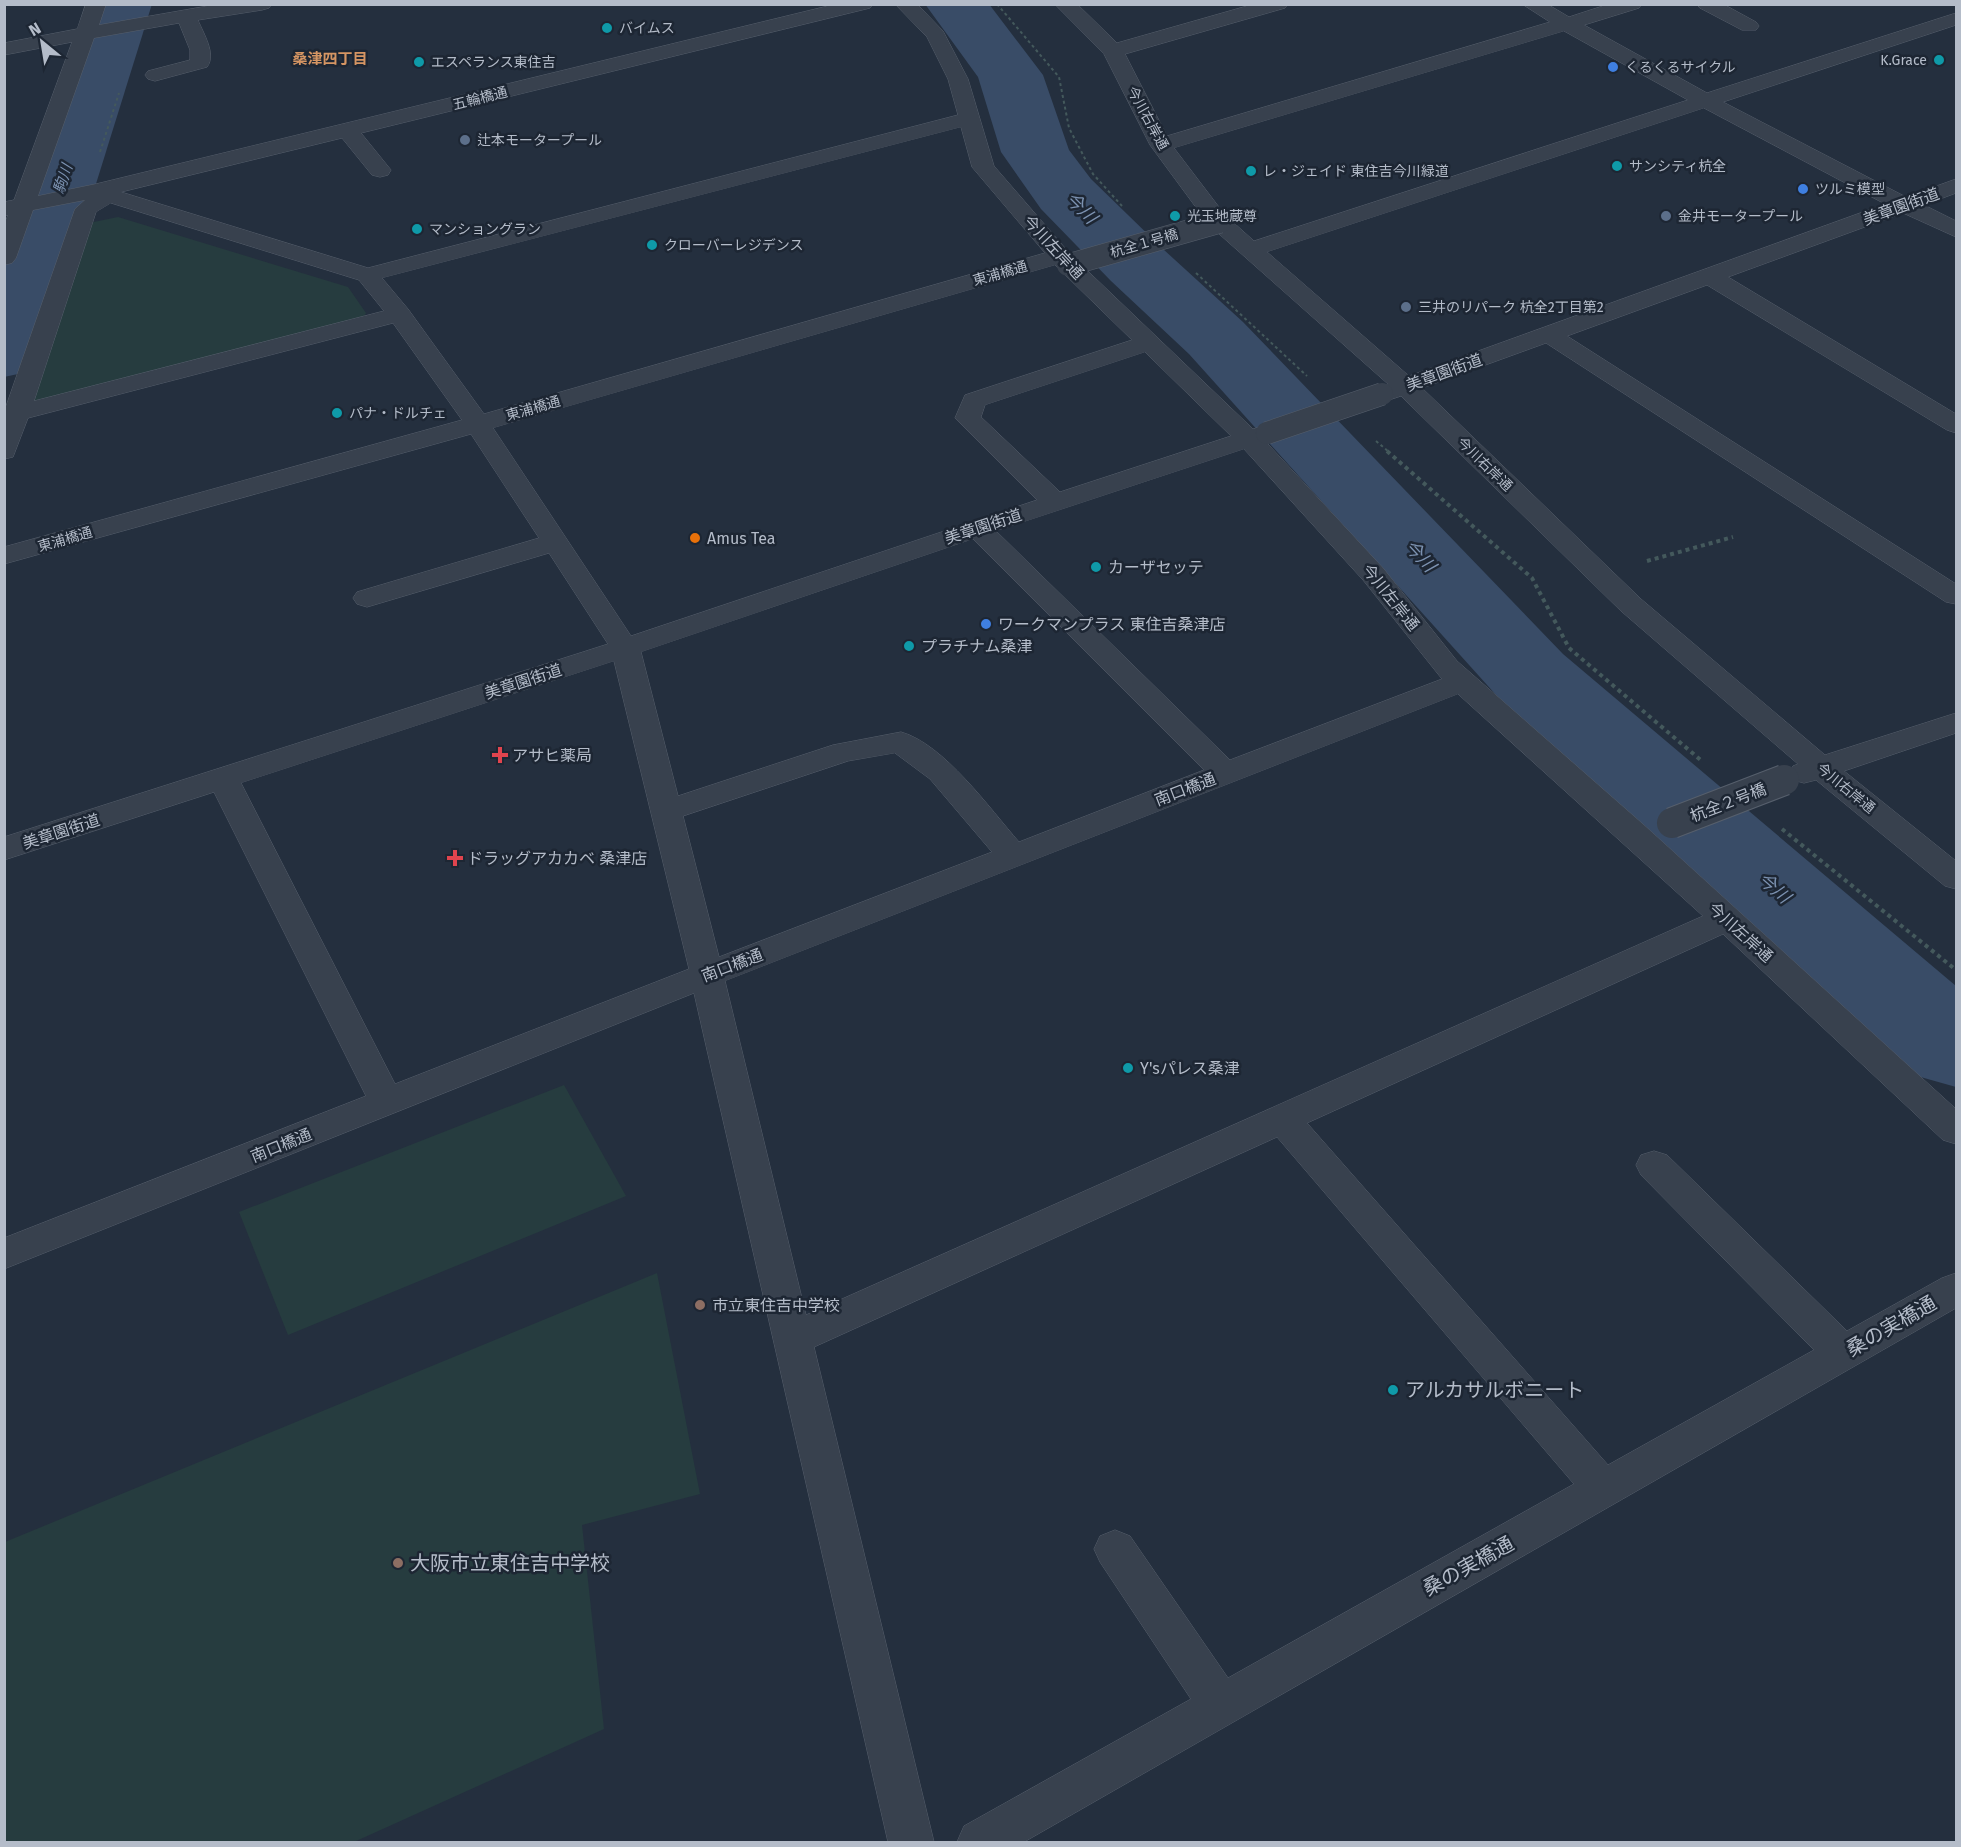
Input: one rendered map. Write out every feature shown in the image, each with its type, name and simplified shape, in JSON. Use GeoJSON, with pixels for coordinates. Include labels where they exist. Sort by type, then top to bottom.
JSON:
{"type":"FeatureCollection","features":[{"type":"Feature","properties":{"kind":"street"},"geometry":{"type":"LineString","coordinates":[[4,258],[21,205],[91,32],[96,4]]}},
{"type":"Feature","properties":{"kind":"street"},"geometry":{"type":"LineString","coordinates":[[4,49],[140,23],[262,4]]}},
{"type":"Feature","properties":{"kind":"street","name":"五輪橋通"},"geometry":{"type":"LineString","coordinates":[[21,205],[95,193],[863,4]]}},
{"type":"Feature","properties":{"kind":"street","name":"今川左岸通"},"geometry":{"type":"LineString","coordinates":[[905,4],[936,35],[958,79],[983,167],[1064,260],[1149,343],[1257,436],[1373,574],[1447,668],[1634,834],[1956,1130]]}},
{"type":"Feature","properties":{"kind":"street","name":"今川右岸通"},"geometry":{"type":"LineString","coordinates":[[1065,4],[1113,51],[1161,145],[1220,222],[1252,249],[1393,390],[1599,574],[1631,606],[1820,767],[1956,878]]}},
{"type":"Feature","properties":{"kind":"street"},"geometry":{"type":"LineString","coordinates":[[1113,51],[1278,4]]}},
{"type":"Feature","properties":{"kind":"street"},"geometry":{"type":"LineString","coordinates":[[1532,4],[1708,102],[1956,230]]}},
{"type":"Feature","properties":{"kind":"street"},"geometry":{"type":"LineString","coordinates":[[1161,145],[1632,4]]}},
{"type":"Feature","properties":{"kind":"street"},"geometry":{"type":"LineString","coordinates":[[1707,4],[1749,26]]}},
{"type":"Feature","properties":{"kind":"street"},"geometry":{"type":"LineString","coordinates":[[155,75],[200,63],[200,50],[186,16]]}},
{"type":"Feature","properties":{"kind":"street"},"geometry":{"type":"LineString","coordinates":[[1252,249],[1708,102],[1956,19]]}},
{"type":"Feature","properties":{"kind":"street"},"geometry":{"type":"LineString","coordinates":[[4,451],[86,209],[95,193],[367,275],[968,118]]}},
{"type":"Feature","properties":{"kind":"street"},"geometry":{"type":"LineString","coordinates":[[347,130],[380,170]]}},
{"type":"Feature","properties":{"kind":"street","name":"美章園街道"},"geometry":{"type":"LineString","coordinates":[[4,849],[625,648],[1393,390],[1956,186]]}},
{"type":"Feature","properties":{"kind":"street","name":"杭全１号橋"},"geometry":{"type":"LineString","coordinates":[[1064,260],[1220,222]]}},
{"type":"Feature","properties":{"kind":"street","name":"東浦橋通"},"geometry":{"type":"LineString","coordinates":[[4,556],[1064,260]]}},
{"type":"Feature","properties":{"kind":"street"},"geometry":{"type":"LineString","coordinates":[[367,275],[399,314],[478,424],[625,648],[706,975],[911,1842]]}},
{"type":"Feature","properties":{"kind":"street"},"geometry":{"type":"LineString","coordinates":[[1709,276],[1956,424]]}},
{"type":"Feature","properties":{"kind":"street"},"geometry":{"type":"LineString","coordinates":[[17,413],[399,314]]}},
{"type":"Feature","properties":{"kind":"street"},"geometry":{"type":"LineString","coordinates":[[1548,334],[1956,596]]}},
{"type":"Feature","properties":{"kind":"street"},"geometry":{"type":"LineString","coordinates":[[1055,502],[968,418],[974,400],[1149,343]]}},
{"type":"Feature","properties":{"kind":"street"},"geometry":{"type":"LineString","coordinates":[[977,528],[1226,774]]}},
{"type":"Feature","properties":{"kind":"street"},"geometry":{"type":"LineString","coordinates":[[367,598],[556,542]]}},
{"type":"Feature","properties":{"kind":"street","name":"南口橋通"},"geometry":{"type":"LineString","coordinates":[[4,1254],[706,975],[1462,682]]}},
{"type":"Feature","properties":{"kind":"street","name":"杭全２号橋"},"geometry":{"type":"LineString","coordinates":[[1634,834],[1672,823],[1820,767],[1956,723]]}},
{"type":"Feature","properties":{"kind":"street"},"geometry":{"type":"LineString","coordinates":[[665,811],[844,752],[901,742],[941,772],[1013,856]]}},
{"type":"Feature","properties":{"kind":"street"},"geometry":{"type":"LineString","coordinates":[[223,778],[387,1103]]}},
{"type":"Feature","properties":{"kind":"street"},"geometry":{"type":"LineString","coordinates":[[792,1339],[1727,919]]}},
{"type":"Feature","properties":{"kind":"street"},"geometry":{"type":"LineString","coordinates":[[1282,1118],[1604,1490]]}},
{"type":"Feature","properties":{"kind":"street"},"geometry":{"type":"LineString","coordinates":[[1654,1165],[1844,1353]]}},
{"type":"Feature","properties":{"kind":"street","name":"桑の実橋通"},"geometry":{"type":"LineString","coordinates":[[980,1842],[1956,1289]]}},
{"type":"Feature","properties":{"kind":"street"},"geometry":{"type":"LineString","coordinates":[[1115,1549],[1221,1706]]}},
{"type":"Feature","properties":{"kind":"path"},"geometry":{"type":"LineString","coordinates":[[997,4],[1059,76],[1069,128],[1078,147],[1093,174],[1129,213]]}},
{"type":"Feature","properties":{"kind":"path"},"geometry":{"type":"LineString","coordinates":[[95,193],[93,171],[140,23]]}},
{"type":"Feature","properties":{"kind":"path"},"geometry":{"type":"LineString","coordinates":[[1188,266],[1232,304],[1315,383]]}},
{"type":"Feature","properties":{"kind":"path"},"geometry":{"type":"LineString","coordinates":[[1373,438],[1532,578],[1569,648],[1705,764]]}},
{"type":"Feature","properties":{"kind":"path"},"geometry":{"type":"LineString","coordinates":[[1599,574],[1733,537]]}},
{"type":"Feature","properties":{"kind":"path"},"geometry":{"type":"LineString","coordinates":[[1777,825],[1956,970]]}},
{"type":"Feature","properties":{"kind":"green space"},"geometry":{"type":"Polygon","coordinates":[[[118,217],[348,287],[366,313],[364,316],[29,405],[89,223],[118,217]]]}},
{"type":"Feature","properties":{"kind":"green space"},"geometry":{"type":"Polygon","coordinates":[[[564,1085],[626,1196],[288,1335],[239,1212],[564,1085]]]}},
{"type":"Feature","properties":{"kind":"green space"},"geometry":{"type":"Polygon","coordinates":[[[657,1273],[700,1494],[582,1525],[604,1729],[354,1842],[5,1842],[5,1542],[657,1273]]]}},
{"type":"Feature","properties":{"kind":"waterway","name":"駒川"},"geometry":{"type":"LineString","coordinates":[[4,354],[121,4]]}},
{"type":"Feature","properties":{"kind":"waterway","name":"今川"},"geometry":{"type":"LineString","coordinates":[[956,4],[1010,75],[1035,152],[1066,194],[1137,265],[1216,338],[1530,675],[1956,1047]]}},
{"type":"Feature","properties":{"kind":"place","name":"バイムス"},"geometry":{"type":"Point","coordinates":[607,28]}},
{"type":"Feature","properties":{"kind":"place","name":"K.Grace"},"geometry":{"type":"Point","coordinates":[1939,60]}},
{"type":"Feature","properties":{"kind":"place","name":"エスペランス東住吉"},"geometry":{"type":"Point","coordinates":[419,62]}},
{"type":"Feature","properties":{"kind":"place","name":"くるくるサイクル"},"geometry":{"type":"Point","coordinates":[1613,67]}},
{"type":"Feature","properties":{"kind":"place","name":"辻本モータープール"},"geometry":{"type":"Point","coordinates":[465,140]}},
{"type":"Feature","properties":{"kind":"place","name":"サンシティ杭全"},"geometry":{"type":"Point","coordinates":[1617,166]}},
{"type":"Feature","properties":{"kind":"place","name":"レ・ジェイド 東住吉今川緑道"},"geometry":{"type":"Point","coordinates":[1251,171]}},
{"type":"Feature","properties":{"kind":"place","name":"ツルミ模型"},"geometry":{"type":"Point","coordinates":[1803,189]}},
{"type":"Feature","properties":{"kind":"place","name":"光玉地蔵尊"},"geometry":{"type":"Point","coordinates":[1175,216]}},
{"type":"Feature","properties":{"kind":"place","name":"金井モータープール"},"geometry":{"type":"Point","coordinates":[1666,216]}},
{"type":"Feature","properties":{"kind":"place","name":"マンショングラン"},"geometry":{"type":"Point","coordinates":[417,229]}},
{"type":"Feature","properties":{"kind":"place","name":"クローバーレジデンス"},"geometry":{"type":"Point","coordinates":[652,245]}},
{"type":"Feature","properties":{"kind":"place","name":"三井のリパーク 杭全2丁目第2"},"geometry":{"type":"Point","coordinates":[1406,307]}},
{"type":"Feature","properties":{"kind":"place","name":"パナ・ドルチェ"},"geometry":{"type":"Point","coordinates":[337,413]}},
{"type":"Feature","properties":{"kind":"place","name":"Amus Tea"},"geometry":{"type":"Point","coordinates":[695,538]}},
{"type":"Feature","properties":{"kind":"place","name":"カーザセッテ"},"geometry":{"type":"Point","coordinates":[1096,567]}},
{"type":"Feature","properties":{"kind":"place","name":"ワークマンプラス 東住吉桑津店"},"geometry":{"type":"Point","coordinates":[986,624]}},
{"type":"Feature","properties":{"kind":"place","name":"プラチナム桑津"},"geometry":{"type":"Point","coordinates":[909,646]}},
{"type":"Feature","properties":{"kind":"place","name":"アサヒ薬局"},"geometry":{"type":"Point","coordinates":[500,755]}},
{"type":"Feature","properties":{"kind":"place","name":"ドラッグアカカベ 桑津店"},"geometry":{"type":"Point","coordinates":[455,858]}},
{"type":"Feature","properties":{"kind":"place","name":"Y'sパレス桑津"},"geometry":{"type":"Point","coordinates":[1128,1068]}},
{"type":"Feature","properties":{"kind":"place","name":"市立東住吉中学校"},"geometry":{"type":"Point","coordinates":[700,1305]}},
{"type":"Feature","properties":{"kind":"place","name":"アルカサルボニート"},"geometry":{"type":"Point","coordinates":[1393,1390]}},
{"type":"Feature","properties":{"kind":"place","name":"大阪市立東住吉中学校"},"geometry":{"type":"Point","coordinates":[398,1563]}},
{"type":"Feature","properties":{"kind":"district","name":"桑津四丁目"},"geometry":{"type":"Point","coordinates":[330,59]}}]}
